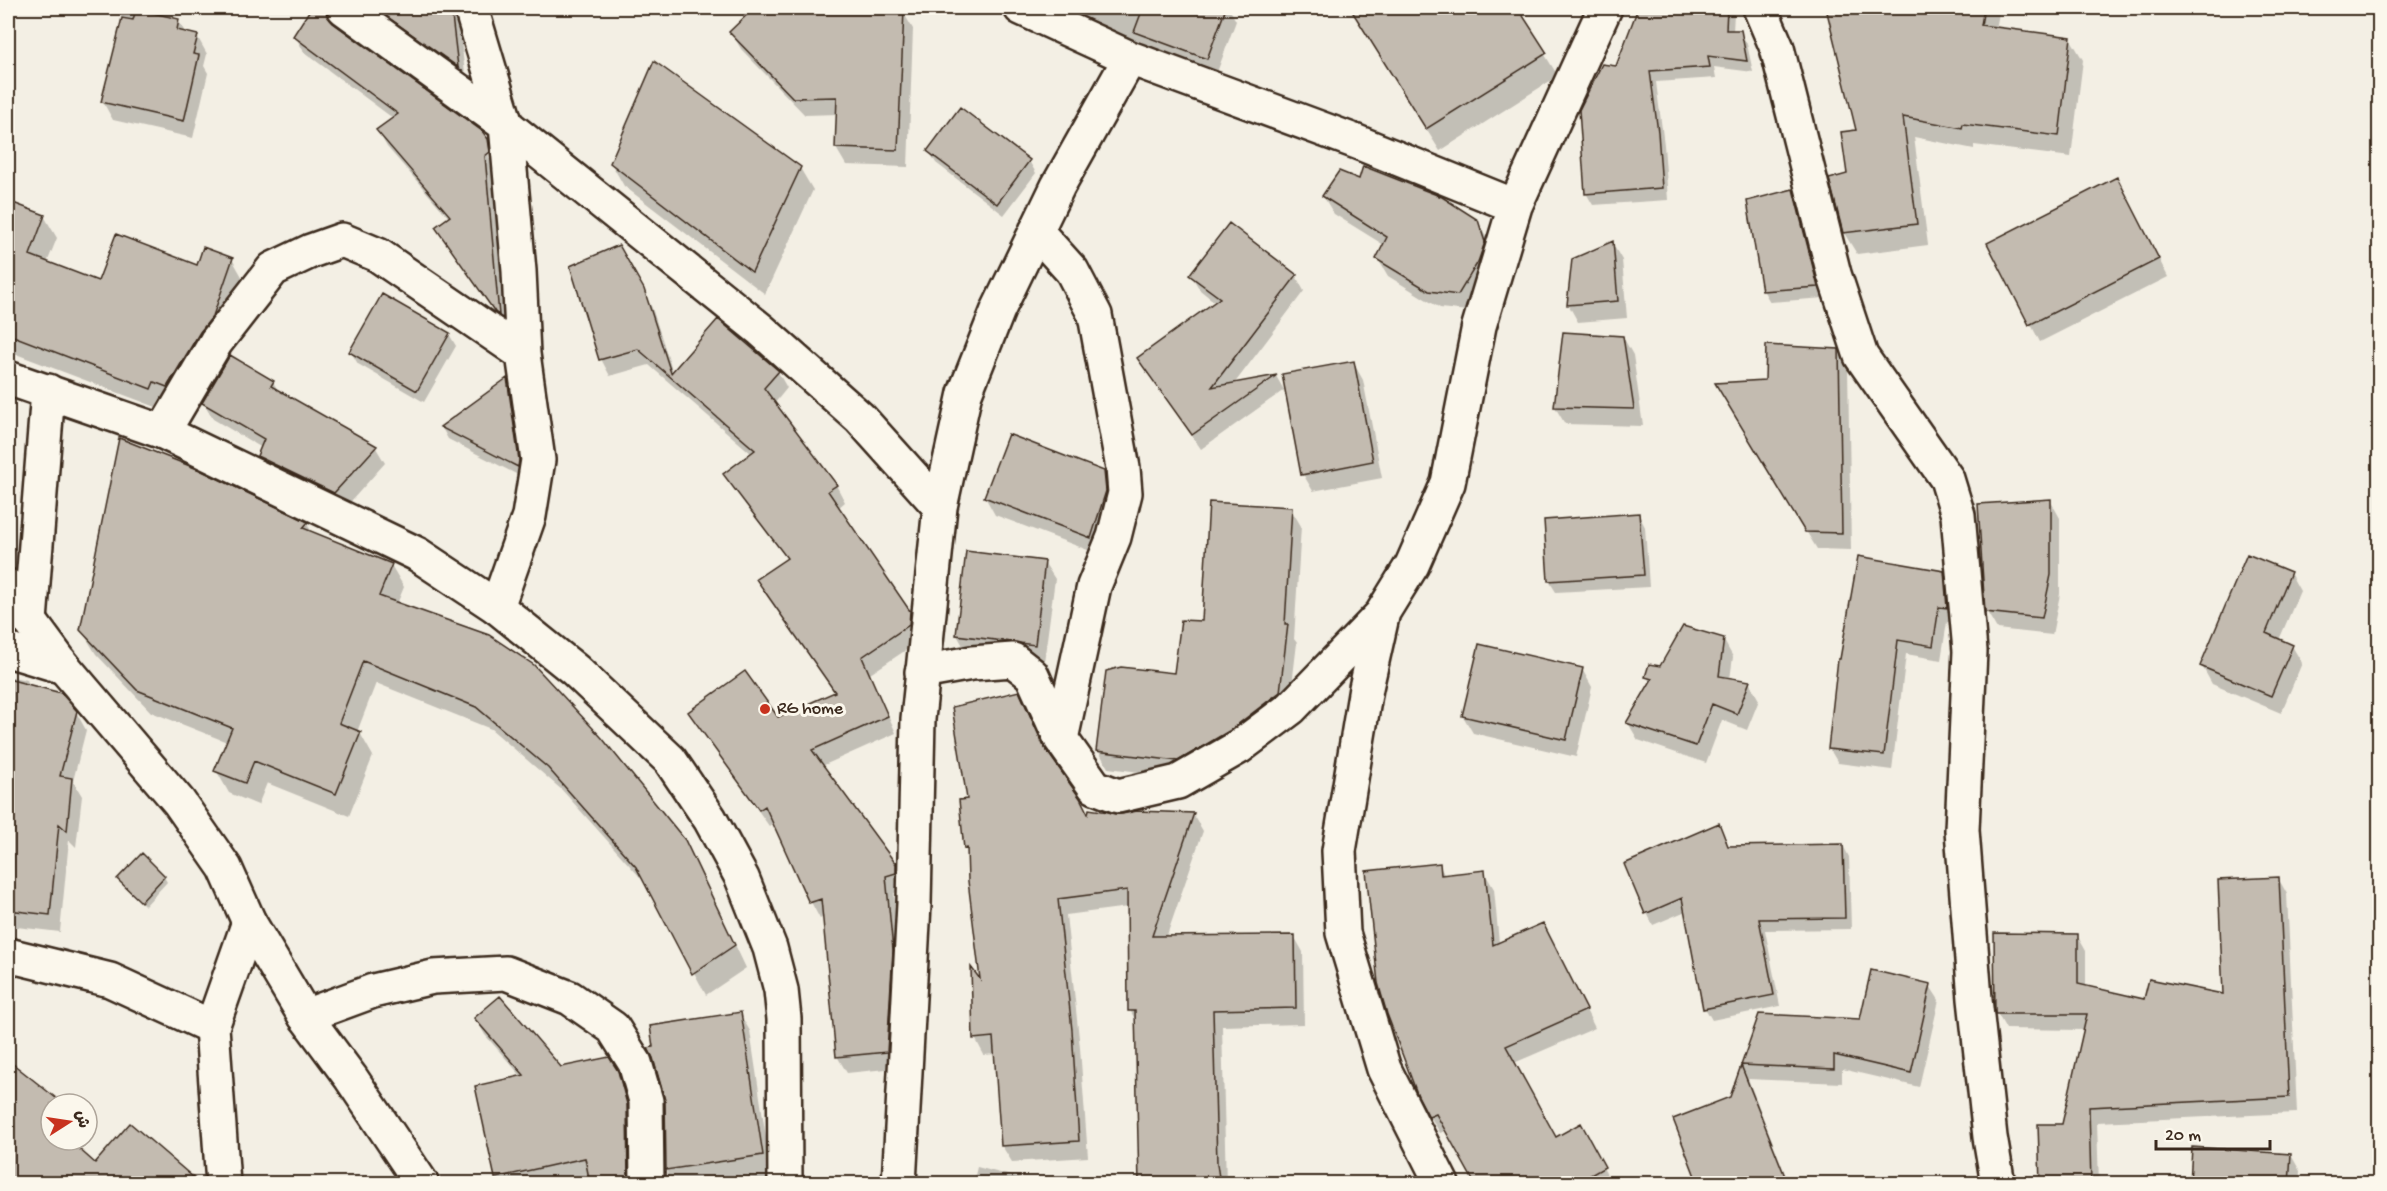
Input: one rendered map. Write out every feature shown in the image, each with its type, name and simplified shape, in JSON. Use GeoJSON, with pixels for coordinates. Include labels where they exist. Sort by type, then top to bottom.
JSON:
{"type":"FeatureCollection","features":[{"type":"Feature","properties":{"kind":"street"},"geometry":{"type":"LineString","coordinates":[[344,8],[506,125],[761,330],[860,418],[940,507]]}},
{"type":"Feature","properties":{"kind":"street"},"geometry":{"type":"LineString","coordinates":[[471,8],[506,125],[519,271],[523,354],[538,460],[529,516],[497,607]]}},
{"type":"Feature","properties":{"kind":"street"},"geometry":{"type":"LineString","coordinates":[[1021,8],[1130,58],[1357,142],[1515,206]]}},
{"type":"Feature","properties":{"kind":"street"},"geometry":{"type":"LineString","coordinates":[[922,672],[972,663],[1012,660],[1032,675],[1061,739],[1095,787],[1118,796],[1178,782],[1239,747],[1291,708],[1383,612],[1412,565],[1448,483],[1479,326],[1515,206],[1605,8]]}},
{"type":"Feature","properties":{"kind":"street"},"geometry":{"type":"LineString","coordinates":[[1760,8],[1777,48],[1834,274],[1861,356],[1947,479],[1958,515],[1970,651],[1962,830],[1975,999],[1990,1137],[1998,1184]]}},
{"type":"Feature","properties":{"kind":"street"},"geometry":{"type":"LineString","coordinates":[[899,1184],[914,904],[918,719],[940,507],[965,393],[998,310],[1058,186],[1130,58]]}},
{"type":"Feature","properties":{"kind":"street"},"geometry":{"type":"LineString","coordinates":[[1036,231],[1072,271],[1095,315],[1123,468],[1125,493],[1114,537],[1094,586],[1061,739]]}},
{"type":"Feature","properties":{"kind":"street"},"geometry":{"type":"LineString","coordinates":[[162,432],[216,342],[273,269],[310,251],[342,240],[378,255],[523,354]]}},
{"type":"Feature","properties":{"kind":"street"},"geometry":{"type":"LineString","coordinates":[[8,378],[162,432],[417,554],[497,607],[575,670],[670,760],[710,819],[742,878],[770,948],[781,990],[784,1019],[791,1181]]}},
{"type":"Feature","properties":{"kind":"street"},"geometry":{"type":"LineString","coordinates":[[30,621],[48,391]]}},
{"type":"Feature","properties":{"kind":"street"},"geometry":{"type":"LineString","coordinates":[[8,586],[30,621],[64,667],[179,802],[225,868],[249,922],[305,1016],[351,1078],[422,1184]]}},
{"type":"Feature","properties":{"kind":"street"},"geometry":{"type":"LineString","coordinates":[[1383,612],[1366,688],[1339,851],[1343,933],[1384,1069],[1442,1184]]}},
{"type":"Feature","properties":{"kind":"street"},"geometry":{"type":"LineString","coordinates":[[8,650],[64,667]]}},
{"type":"Feature","properties":{"kind":"street"},"geometry":{"type":"LineString","coordinates":[[223,1184],[212,1027],[249,922]]}},
{"type":"Feature","properties":{"kind":"street"},"geometry":{"type":"LineString","coordinates":[[8,955],[110,980],[212,1027]]}},
{"type":"Feature","properties":{"kind":"street"},"geometry":{"type":"LineString","coordinates":[[305,1016],[373,991],[433,977],[506,973],[570,998],[613,1028],[635,1064],[646,1101],[647,1184]]}},
{"type":"Feature","properties":{"kind":"building"},"geometry":{"type":"Polygon","coordinates":[[[311,8],[326,8],[327,16],[333,23],[482,131],[488,139],[490,152],[485,156],[499,315],[435,227],[450,216],[376,130],[398,114],[293,36],[311,8]]]}},
{"type":"Feature","properties":{"kind":"building"},"geometry":{"type":"Polygon","coordinates":[[[375,8],[451,8],[458,67],[375,8]]]}},
{"type":"Feature","properties":{"kind":"building"},"geometry":{"type":"Polygon","coordinates":[[[754,8],[904,10],[898,150],[835,148],[837,97],[793,98],[729,32],[754,8]]]}},
{"type":"Feature","properties":{"kind":"building"},"geometry":{"type":"Polygon","coordinates":[[[1143,8],[1226,8],[1207,59],[1134,32],[1143,8]]]}},
{"type":"Feature","properties":{"kind":"building"},"geometry":{"type":"Polygon","coordinates":[[[1350,8],[1518,8],[1547,53],[1426,129],[1350,8]]]}},
{"type":"Feature","properties":{"kind":"building"},"geometry":{"type":"Polygon","coordinates":[[[1638,8],[1727,8],[1726,30],[1741,30],[1747,61],[1708,56],[1710,67],[1650,71],[1662,188],[1585,194],[1579,110],[1602,64],[1616,66],[1638,8]]]}},
{"type":"Feature","properties":{"kind":"building"},"geometry":{"type":"Polygon","coordinates":[[[1826,8],[1984,8],[1981,25],[2071,37],[2059,136],[1963,124],[1962,128],[1903,117],[1917,224],[1843,233],[1829,179],[1847,174],[1841,132],[1856,130],[1826,8]]]}},
{"type":"Feature","properties":{"kind":"building"},"geometry":{"type":"Polygon","coordinates":[[[136,9],[179,19],[177,30],[198,35],[193,54],[199,55],[184,121],[101,102],[122,18],[133,20],[136,9]]]}},
{"type":"Feature","properties":{"kind":"building"},"geometry":{"type":"Polygon","coordinates":[[[654,61],[801,167],[752,272],[610,163],[654,61]]]}},
{"type":"Feature","properties":{"kind":"building"},"geometry":{"type":"Polygon","coordinates":[[[960,107],[1030,160],[997,204],[927,151],[960,107]]]}},
{"type":"Feature","properties":{"kind":"building"},"geometry":{"type":"Polygon","coordinates":[[[1363,166],[1442,197],[1478,220],[1485,242],[1478,262],[1458,295],[1429,291],[1376,259],[1387,237],[1322,196],[1339,171],[1359,179],[1363,166]]]}},
{"type":"Feature","properties":{"kind":"building"},"geometry":{"type":"Polygon","coordinates":[[[2117,177],[2159,259],[2029,325],[1987,243],[2117,177]]]}},
{"type":"Feature","properties":{"kind":"building"},"geometry":{"type":"Polygon","coordinates":[[[1793,189],[1818,287],[1762,291],[1747,201],[1793,189]]]}},
{"type":"Feature","properties":{"kind":"building"},"geometry":{"type":"Polygon","coordinates":[[[8,201],[45,215],[30,255],[98,281],[116,234],[197,265],[203,247],[233,258],[213,316],[200,332],[167,387],[154,382],[151,389],[8,334],[8,201]]]}},
{"type":"Feature","properties":{"kind":"building"},"geometry":{"type":"Polygon","coordinates":[[[1229,223],[1297,275],[1212,387],[1277,375],[1192,435],[1137,358],[1220,298],[1189,275],[1229,223]]]}},
{"type":"Feature","properties":{"kind":"building"},"geometry":{"type":"Polygon","coordinates":[[[1613,241],[1618,301],[1567,305],[1572,259],[1613,241]]]}},
{"type":"Feature","properties":{"kind":"building"},"geometry":{"type":"Polygon","coordinates":[[[619,245],[644,289],[671,373],[718,319],[779,371],[764,388],[837,485],[828,491],[910,611],[909,625],[862,657],[888,716],[812,750],[896,864],[896,873],[886,876],[893,950],[887,1052],[836,1057],[821,899],[809,903],[765,806],[759,810],[688,712],[745,671],[778,717],[835,692],[756,579],[787,558],[723,474],[755,450],[638,349],[599,360],[570,266],[619,245]]]}},
{"type":"Feature","properties":{"kind":"building"},"geometry":{"type":"Polygon","coordinates":[[[382,294],[450,333],[417,391],[349,352],[382,294]]]}},
{"type":"Feature","properties":{"kind":"building"},"geometry":{"type":"Polygon","coordinates":[[[1563,332],[1623,336],[1634,409],[1554,407],[1563,332]]]}},
{"type":"Feature","properties":{"kind":"building"},"geometry":{"type":"Polygon","coordinates":[[[1766,345],[1839,349],[1842,533],[1805,532],[1715,383],[1765,380],[1766,345]]]}},
{"type":"Feature","properties":{"kind":"building"},"geometry":{"type":"Polygon","coordinates":[[[230,355],[274,381],[271,386],[377,446],[334,493],[257,456],[264,439],[202,403],[230,355]]]}},
{"type":"Feature","properties":{"kind":"building"},"geometry":{"type":"Polygon","coordinates":[[[1354,361],[1373,461],[1301,475],[1282,374],[1354,361]]]}},
{"type":"Feature","properties":{"kind":"building"},"geometry":{"type":"Polygon","coordinates":[[[507,378],[519,460],[518,467],[440,427],[507,378]]]}},
{"type":"Feature","properties":{"kind":"building"},"geometry":{"type":"Polygon","coordinates":[[[1008,434],[1104,471],[1106,491],[1091,538],[984,497],[1008,434]]]}},
{"type":"Feature","properties":{"kind":"building"},"geometry":{"type":"Polygon","coordinates":[[[119,438],[200,470],[308,522],[303,528],[392,564],[379,596],[489,635],[534,665],[602,738],[685,840],[735,945],[692,974],[636,867],[548,768],[476,707],[363,661],[339,723],[361,732],[336,794],[254,761],[245,783],[214,771],[232,728],[137,690],[80,630],[119,438]]]}},
{"type":"Feature","properties":{"kind":"building"},"geometry":{"type":"Polygon","coordinates":[[[2051,499],[2051,575],[2042,618],[1985,612],[1978,504],[2051,499]]]}},
{"type":"Feature","properties":{"kind":"building"},"geometry":{"type":"Polygon","coordinates":[[[1209,502],[1292,507],[1285,624],[1288,624],[1280,692],[1229,731],[1178,761],[1096,751],[1106,671],[1121,667],[1174,673],[1181,620],[1202,621],[1209,502]]]}},
{"type":"Feature","properties":{"kind":"building"},"geometry":{"type":"Polygon","coordinates":[[[1639,513],[1644,575],[1548,581],[1544,520],[1639,513]]]}},
{"type":"Feature","properties":{"kind":"building"},"geometry":{"type":"Polygon","coordinates":[[[966,551],[1045,561],[1035,645],[956,635],[966,551]]]}},
{"type":"Feature","properties":{"kind":"building"},"geometry":{"type":"Polygon","coordinates":[[[2247,554],[2291,572],[2266,633],[2293,645],[2271,696],[2200,666],[2247,554]]]}},
{"type":"Feature","properties":{"kind":"building"},"geometry":{"type":"Polygon","coordinates":[[[1858,556],[1944,571],[1947,608],[1939,607],[1933,646],[1898,640],[1884,755],[1828,749],[1838,659],[1840,659],[1858,556]]]}},
{"type":"Feature","properties":{"kind":"building"},"geometry":{"type":"Polygon","coordinates":[[[1683,626],[1724,638],[1719,676],[1750,681],[1737,714],[1712,704],[1696,746],[1626,723],[1652,679],[1645,677],[1649,664],[1660,666],[1683,626]]]}},
{"type":"Feature","properties":{"kind":"building"},"geometry":{"type":"Polygon","coordinates":[[[1479,644],[1583,668],[1566,740],[1462,716],[1479,644]]]}},
{"type":"Feature","properties":{"kind":"building"},"geometry":{"type":"Polygon","coordinates":[[[8,679],[61,693],[77,711],[60,776],[72,778],[67,831],[59,824],[50,915],[8,910],[8,679]]]}},
{"type":"Feature","properties":{"kind":"building"},"geometry":{"type":"Polygon","coordinates":[[[1019,691],[1044,747],[1080,798],[1088,814],[1089,809],[1122,814],[1137,811],[1194,813],[1152,936],[1295,935],[1296,1008],[1213,1010],[1217,1164],[1220,1184],[1139,1184],[1135,1011],[1128,1011],[1127,890],[1058,899],[1072,1030],[1079,1141],[1001,1146],[993,1037],[973,1039],[971,967],[980,979],[968,881],[967,848],[964,849],[959,800],[967,799],[952,707],[1019,691]]]}},
{"type":"Feature","properties":{"kind":"building"},"geometry":{"type":"Polygon","coordinates":[[[1719,823],[1728,846],[1843,844],[1845,918],[1759,919],[1774,995],[1703,1009],[1682,898],[1645,914],[1624,864],[1719,823]]]}},
{"type":"Feature","properties":{"kind":"building"},"geometry":{"type":"Polygon","coordinates":[[[142,853],[165,876],[141,902],[117,879],[142,853]]]}},
{"type":"Feature","properties":{"kind":"building"},"geometry":{"type":"Polygon","coordinates":[[[1440,863],[1441,875],[1485,870],[1493,945],[1543,923],[1587,1010],[1506,1046],[1556,1137],[1581,1123],[1605,1167],[1575,1184],[1475,1184],[1436,1114],[1429,1117],[1418,1096],[1387,1014],[1378,983],[1366,871],[1440,863]]]}},
{"type":"Feature","properties":{"kind":"building"},"geometry":{"type":"Polygon","coordinates":[[[2279,877],[2289,1097],[2089,1107],[2091,1184],[2040,1184],[2038,1124],[2062,1124],[2087,1014],[1995,1014],[1994,933],[2078,934],[2078,984],[2144,999],[2149,979],[2223,994],[2218,880],[2279,877]]]}},
{"type":"Feature","properties":{"kind":"building"},"geometry":{"type":"Polygon","coordinates":[[[1871,970],[1931,984],[1911,1073],[1834,1055],[1834,1069],[1741,1065],[1759,1014],[1860,1019],[1871,970]]]}},
{"type":"Feature","properties":{"kind":"building"},"geometry":{"type":"Polygon","coordinates":[[[500,996],[561,1067],[609,1057],[618,1071],[627,1104],[628,1184],[590,1184],[585,1158],[495,1178],[475,1086],[524,1075],[474,1018],[500,996]]]}},
{"type":"Feature","properties":{"kind":"building"},"geometry":{"type":"Polygon","coordinates":[[[741,1012],[763,1155],[666,1170],[665,1100],[648,1048],[653,1047],[650,1026],[741,1012]]]}},
{"type":"Feature","properties":{"kind":"building"},"geometry":{"type":"Polygon","coordinates":[[[8,1060],[48,1092],[39,1092],[39,1152],[83,1152],[95,1163],[130,1123],[201,1184],[8,1184],[8,1060]]]}},
{"type":"Feature","properties":{"kind":"building"},"geometry":{"type":"Polygon","coordinates":[[[1741,1065],[1788,1184],[1698,1184],[1673,1119],[1730,1097],[1741,1065]]]}},
{"type":"Feature","properties":{"kind":"building"},"geometry":{"type":"Polygon","coordinates":[[[2192,1147],[2291,1154],[2289,1184],[2190,1184],[2192,1147]]]}},
{"type":"Feature","properties":{"kind":"place","name":"RG home"},"geometry":{"type":"Point","coordinates":[765,709]}}]}
